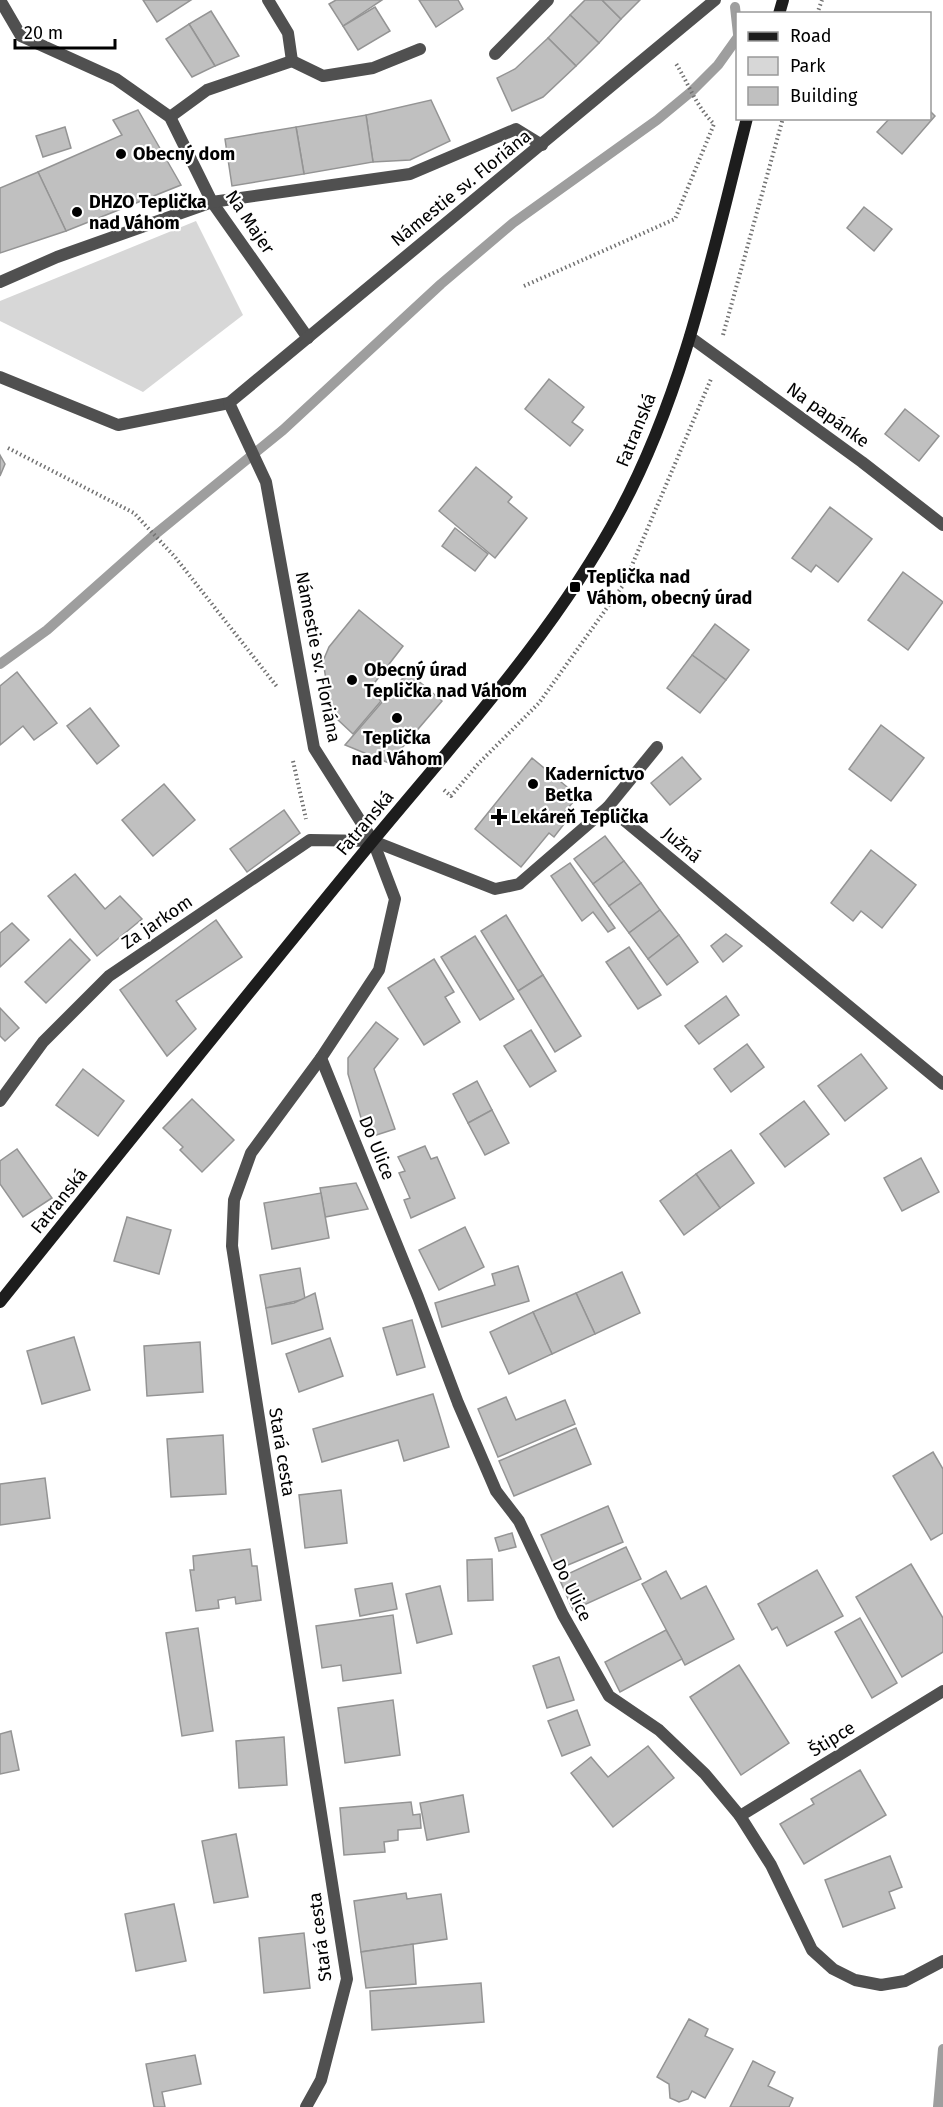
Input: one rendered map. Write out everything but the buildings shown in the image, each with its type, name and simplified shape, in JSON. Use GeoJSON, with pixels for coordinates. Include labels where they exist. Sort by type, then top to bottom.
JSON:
{"type":"FeatureCollection","features":[{"type":"Feature","properties":{"kind":"main road","name":"Fatranská"},"geometry":{"type":"LineString","coordinates":[[0,1302],[538,638],[588,568],[622,509],[649,452],[690,337],[746,120]]}},
{"type":"Feature","properties":{"kind":"street","name":"Na Majer"},"geometry":{"type":"LineString","coordinates":[[0,0],[21,36],[116,79],[170,117],[212,202],[308,338]]}},
{"type":"Feature","properties":{"kind":"street"},"geometry":{"type":"LineString","coordinates":[[268,0],[288,33],[292,61]]}},
{"type":"Feature","properties":{"kind":"street"},"geometry":{"type":"LineString","coordinates":[[495,54],[548,0]]}},
{"type":"Feature","properties":{"kind":"street","name":"Námestie sv. Floriána"},"geometry":{"type":"LineString","coordinates":[[0,377],[118,424],[229,403],[715,0]]}},
{"type":"Feature","properties":{"kind":"street"},"geometry":{"type":"LineString","coordinates":[[170,117],[207,90],[292,61],[323,76],[373,68],[420,49]]}},
{"type":"Feature","properties":{"kind":"street"},"geometry":{"type":"LineString","coordinates":[[0,282],[57,257],[212,202],[410,174],[516,129],[542,145]]}},
{"type":"Feature","properties":{"kind":"street","name":"Na papánke"},"geometry":{"type":"LineString","coordinates":[[690,337],[862,462],[943,525]]}},
{"type":"Feature","properties":{"kind":"street","name":"Námestie sv. Floriána"},"geometry":{"type":"LineString","coordinates":[[229,403],[262,469],[274,514],[314,748],[374,841]]}},
{"type":"Feature","properties":{"kind":"street"},"geometry":{"type":"LineString","coordinates":[[310,840],[374,841],[495,889],[519,884],[608,807],[657,747]]}},
{"type":"Feature","properties":{"kind":"street","name":"Južná"},"geometry":{"type":"LineString","coordinates":[[608,807],[943,1084]]}},
{"type":"Feature","properties":{"kind":"street","name":"Za jarkom"},"geometry":{"type":"LineString","coordinates":[[0,1101],[43,1042],[109,976],[310,840]]}},
{"type":"Feature","properties":{"kind":"street","name":"Stará cesta"},"geometry":{"type":"LineString","coordinates":[[306,2107],[321,2080],[347,1979],[232,1246],[234,1200],[251,1153],[321,1058],[379,970],[395,899],[374,841]]}},
{"type":"Feature","properties":{"kind":"street","name":"Do Ulice"},"geometry":{"type":"LineString","coordinates":[[321,1058],[487,1472],[496,1491],[519,1521],[563,1615],[609,1696],[659,1730],[705,1774],[740,1816],[771,1865],[812,1950],[833,1969],[855,1980],[880,1985],[905,1981],[943,1961]]}},
{"type":"Feature","properties":{"kind":"street","name":"Štipce"},"geometry":{"type":"LineString","coordinates":[[740,1816],[943,1691]]}},
{"type":"Feature","properties":{"kind":"path"},"geometry":{"type":"LineString","coordinates":[[524,286],[675,219],[714,124],[699,109],[686,79]]}},
{"type":"Feature","properties":{"kind":"path"},"geometry":{"type":"LineString","coordinates":[[8,448],[134,513],[170,551],[286,697]]}},
{"type":"Feature","properties":{"kind":"path"},"geometry":{"type":"LineString","coordinates":[[292,753],[310,840]]}},
{"type":"Feature","properties":{"kind":"green space"},"geometry":{"type":"Polygon","coordinates":[[[196,221],[243,315],[143,392],[0,321],[0,301],[196,221]]]}},
{"type":"Feature","properties":{"kind":"waterway"},"geometry":{"type":"LineString","coordinates":[[735,7],[736,16]]}},
{"type":"Feature","properties":{"kind":"waterway"},"geometry":{"type":"LineString","coordinates":[[0,664],[47,630],[153,536],[283,430],[441,284],[513,223],[657,120],[692,91],[718,65],[736,40]]}},
{"type":"Feature","properties":{"kind":"waterway"},"geometry":{"type":"LineString","coordinates":[[938,2107],[943,2049]]}},
{"type":"Feature","properties":{"kind":"place","name":"Obecný dom"},"geometry":{"type":"Point","coordinates":[121,154]}},
{"type":"Feature","properties":{"kind":"place","name":"DHZO Teplička nad Váhom"},"geometry":{"type":"Point","coordinates":[77,212]}},
{"type":"Feature","properties":{"kind":"place","name":"Teplička nad Váhom, obecný úrad"},"geometry":{"type":"Point","coordinates":[575,587]}},
{"type":"Feature","properties":{"kind":"place","name":"Obecný úrad Teplička nad Váhom"},"geometry":{"type":"Point","coordinates":[352,680]}},
{"type":"Feature","properties":{"kind":"place","name":"Teplička nad Váhom"},"geometry":{"type":"Point","coordinates":[397,718]}},
{"type":"Feature","properties":{"kind":"place","name":"Kaderníctvo Betka"},"geometry":{"type":"Point","coordinates":[533,784]}},
{"type":"Feature","properties":{"kind":"place","name":"Lekáreň Teplička"},"geometry":{"type":"Point","coordinates":[499,817]}}]}
